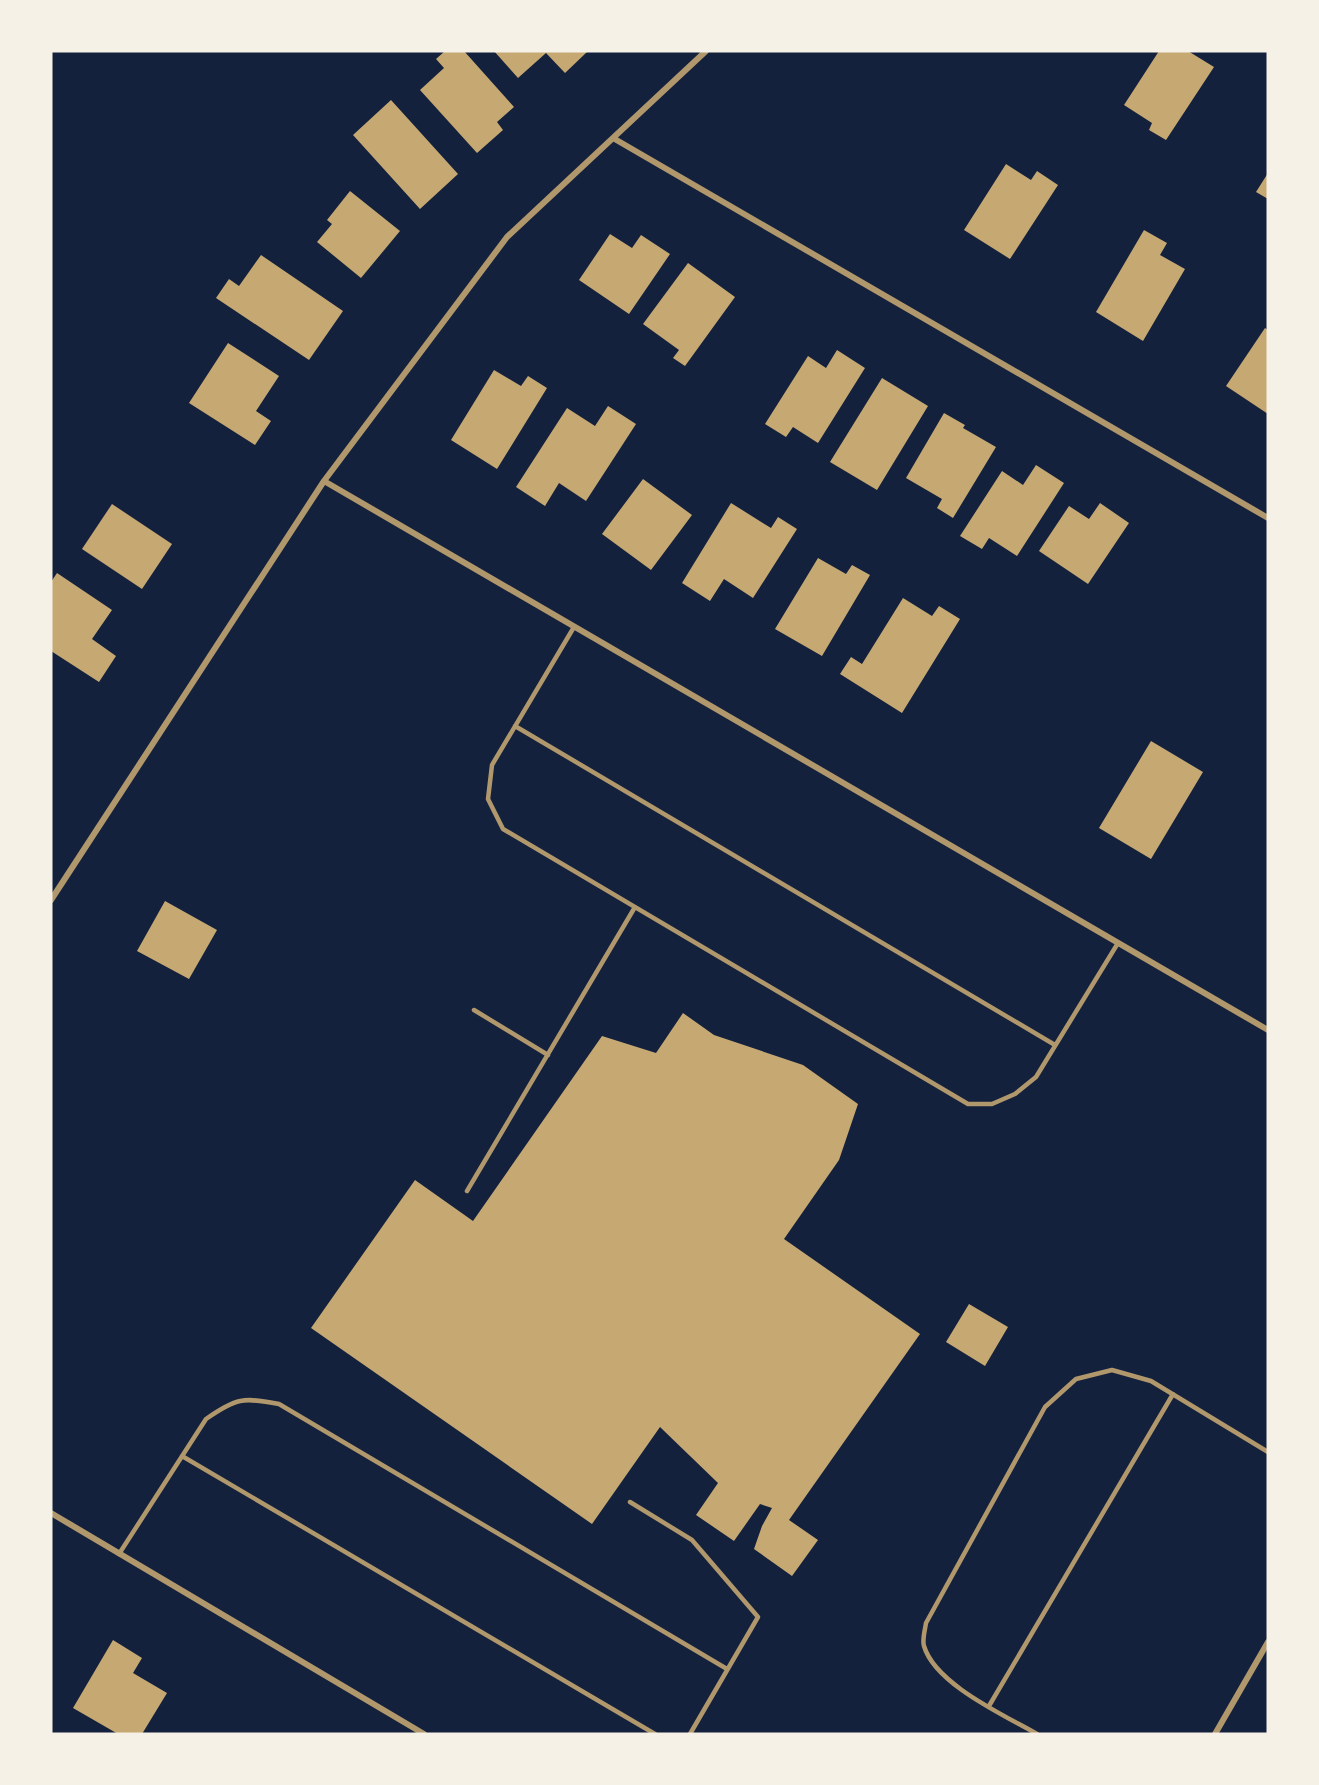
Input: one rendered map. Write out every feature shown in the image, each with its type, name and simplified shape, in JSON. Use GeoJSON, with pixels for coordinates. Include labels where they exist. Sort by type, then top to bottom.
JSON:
{"type":"FeatureCollection","features":[{"type":"Feature","properties":{"kind":"street"},"geometry":{"type":"LineString","coordinates":[[51,900],[324,481],[507,237],[706,51]]}},
{"type":"Feature","properties":{"kind":"street"},"geometry":{"type":"LineString","coordinates":[[613,138],[1268,518]]}},
{"type":"Feature","properties":{"kind":"street"},"geometry":{"type":"LineString","coordinates":[[324,481],[1268,1030]]}},
{"type":"Feature","properties":{"kind":"street"},"geometry":{"type":"LineString","coordinates":[[51,1513],[424,1734]]}},
{"type":"Feature","properties":{"kind":"street"},"geometry":{"type":"LineString","coordinates":[[1215,1734],[1268,1642]]}},
{"type":"Feature","properties":{"kind":"lane"},"geometry":{"type":"LineString","coordinates":[[574,627],[492,765],[488,799],[503,828],[968,1104],[992,1104],[1015,1094],[1036,1077],[1118,943]]}},
{"type":"Feature","properties":{"kind":"lane"},"geometry":{"type":"LineString","coordinates":[[515,726],[1055,1045]]}},
{"type":"Feature","properties":{"kind":"lane"},"geometry":{"type":"LineString","coordinates":[[466,1191],[635,907]]}},
{"type":"Feature","properties":{"kind":"lane"},"geometry":{"type":"LineString","coordinates":[[474,1010],[548,1054]]}},
{"type":"Feature","properties":{"kind":"lane"},"geometry":{"type":"LineString","coordinates":[[1037,1734],[960,1689],[935,1668],[923,1645],[926,1623],[1045,1407],[1076,1379],[1112,1370],[1151,1381],[1268,1452]]}},
{"type":"Feature","properties":{"kind":"lane"},"geometry":{"type":"LineString","coordinates":[[989,1706],[1173,1394]]}},
{"type":"Feature","properties":{"kind":"lane"},"geometry":{"type":"LineString","coordinates":[[119,1554],[206,1419],[226,1404],[252,1399],[279,1404],[727,1669]]}},
{"type":"Feature","properties":{"kind":"lane"},"geometry":{"type":"LineString","coordinates":[[182,1456],[655,1734]]}},
{"type":"Feature","properties":{"kind":"lane"},"geometry":{"type":"LineString","coordinates":[[630,1502],[692,1540],[758,1617],[690,1734]]}},
{"type":"Feature","properties":{"kind":"building"},"geometry":{"type":"Polygon","coordinates":[[[445,51],[464,51],[514,107],[497,122],[503,130],[477,153],[420,90],[444,68],[436,59],[445,51]]]}},
{"type":"Feature","properties":{"kind":"building"},"geometry":{"type":"Polygon","coordinates":[[[494,51],[587,52],[565,73],[546,53],[518,78],[494,51]]]}},
{"type":"Feature","properties":{"kind":"building"},"geometry":{"type":"Polygon","coordinates":[[[1159,51],[1188,51],[1214,67],[1166,140],[1149,130],[1152,123],[1124,105],[1159,51]]]}},
{"type":"Feature","properties":{"kind":"building"},"geometry":{"type":"Polygon","coordinates":[[[391,100],[458,174],[420,209],[353,135],[391,100]]]}},
{"type":"Feature","properties":{"kind":"building"},"geometry":{"type":"Polygon","coordinates":[[[1006,164],[1031,180],[1037,171],[1058,185],[1010,259],[964,230],[1006,164]]]}},
{"type":"Feature","properties":{"kind":"building"},"geometry":{"type":"Polygon","coordinates":[[[1268,173],[1268,199],[1256,192],[1268,173]]]}},
{"type":"Feature","properties":{"kind":"building"},"geometry":{"type":"Polygon","coordinates":[[[350,191],[400,231],[361,278],[317,242],[332,224],[327,220],[350,191]]]}},
{"type":"Feature","properties":{"kind":"building"},"geometry":{"type":"Polygon","coordinates":[[[1144,230],[1167,243],[1160,255],[1185,269],[1143,341],[1096,312],[1144,230]]]}},
{"type":"Feature","properties":{"kind":"building"},"geometry":{"type":"Polygon","coordinates":[[[610,234],[632,248],[641,235],[670,254],[629,314],[579,280],[610,234]]]}},
{"type":"Feature","properties":{"kind":"building"},"geometry":{"type":"Polygon","coordinates":[[[261,255],[343,311],[309,360],[216,298],[229,279],[239,286],[261,255]]]}},
{"type":"Feature","properties":{"kind":"building"},"geometry":{"type":"Polygon","coordinates":[[[688,263],[735,297],[685,366],[673,358],[679,350],[643,324],[688,263]]]}},
{"type":"Feature","properties":{"kind":"building"},"geometry":{"type":"Polygon","coordinates":[[[1265,328],[1268,330],[1268,414],[1226,386],[1265,328]]]}},
{"type":"Feature","properties":{"kind":"building"},"geometry":{"type":"Polygon","coordinates":[[[228,343],[279,376],[256,411],[271,421],[255,445],[189,403],[228,343]]]}},
{"type":"Feature","properties":{"kind":"building"},"geometry":{"type":"Polygon","coordinates":[[[837,350],[865,368],[818,443],[793,427],[786,437],[765,424],[808,356],[826,368],[837,350]]]}},
{"type":"Feature","properties":{"kind":"building"},"geometry":{"type":"Polygon","coordinates":[[[494,370],[521,386],[528,376],[547,388],[497,469],[451,440],[494,370]]]}},
{"type":"Feature","properties":{"kind":"building"},"geometry":{"type":"Polygon","coordinates":[[[882,378],[928,406],[877,490],[830,462],[882,378]]]}},
{"type":"Feature","properties":{"kind":"building"},"geometry":{"type":"Polygon","coordinates":[[[608,406],[636,424],[586,501],[559,483],[545,506],[516,487],[567,408],[595,426],[608,406]]]}},
{"type":"Feature","properties":{"kind":"building"},"geometry":{"type":"Polygon","coordinates":[[[944,413],[965,425],[963,428],[996,447],[953,518],[937,508],[942,499],[906,478],[944,413]]]}},
{"type":"Feature","properties":{"kind":"building"},"geometry":{"type":"Polygon","coordinates":[[[1036,465],[1064,483],[1017,556],[989,538],[982,549],[960,536],[1002,471],[1023,485],[1036,465]]]}},
{"type":"Feature","properties":{"kind":"building"},"geometry":{"type":"Polygon","coordinates":[[[643,479],[692,515],[651,570],[602,534],[643,479]]]}},
{"type":"Feature","properties":{"kind":"building"},"geometry":{"type":"Polygon","coordinates":[[[731,503],[771,528],[778,517],[797,529],[753,598],[724,579],[710,601],[682,583],[731,503]]]}},
{"type":"Feature","properties":{"kind":"building"},"geometry":{"type":"Polygon","coordinates":[[[1100,503],[1129,523],[1088,584],[1039,551],[1069,506],[1089,519],[1100,503]]]}},
{"type":"Feature","properties":{"kind":"building"},"geometry":{"type":"Polygon","coordinates":[[[112,504],[172,544],[142,589],[82,549],[112,504]]]}},
{"type":"Feature","properties":{"kind":"building"},"geometry":{"type":"Polygon","coordinates":[[[818,558],[846,574],[852,565],[870,575],[822,656],[775,629],[818,558]]]}},
{"type":"Feature","properties":{"kind":"building"},"geometry":{"type":"Polygon","coordinates":[[[57,573],[112,610],[92,639],[116,656],[99,682],[51,651],[51,582],[57,573]]]}},
{"type":"Feature","properties":{"kind":"building"},"geometry":{"type":"Polygon","coordinates":[[[903,598],[932,616],[939,606],[960,619],[902,713],[840,674],[851,657],[862,664],[903,598]]]}},
{"type":"Feature","properties":{"kind":"building"},"geometry":{"type":"Polygon","coordinates":[[[1151,741],[1203,772],[1151,859],[1099,828],[1151,741]]]}},
{"type":"Feature","properties":{"kind":"building"},"geometry":{"type":"Polygon","coordinates":[[[165,901],[217,930],[189,979],[137,951],[165,901]]]}},
{"type":"Feature","properties":{"kind":"building"},"geometry":{"type":"Polygon","coordinates":[[[683,1013],[714,1035],[803,1065],[858,1104],[839,1160],[784,1239],[920,1334],[789,1520],[818,1540],[792,1576],[754,1549],[762,1526],[772,1508],[760,1504],[734,1541],[696,1515],[718,1483],[660,1427],[592,1524],[311,1328],[415,1180],[473,1221],[602,1036],[656,1053],[683,1013]]]}},
{"type":"Feature","properties":{"kind":"building"},"geometry":{"type":"Polygon","coordinates":[[[969,1304],[1008,1327],[985,1366],[946,1342],[969,1304]]]}},
{"type":"Feature","properties":{"kind":"building"},"geometry":{"type":"Polygon","coordinates":[[[113,1640],[142,1658],[133,1673],[167,1693],[142,1734],[118,1734],[73,1708],[113,1640]]]}}]}
